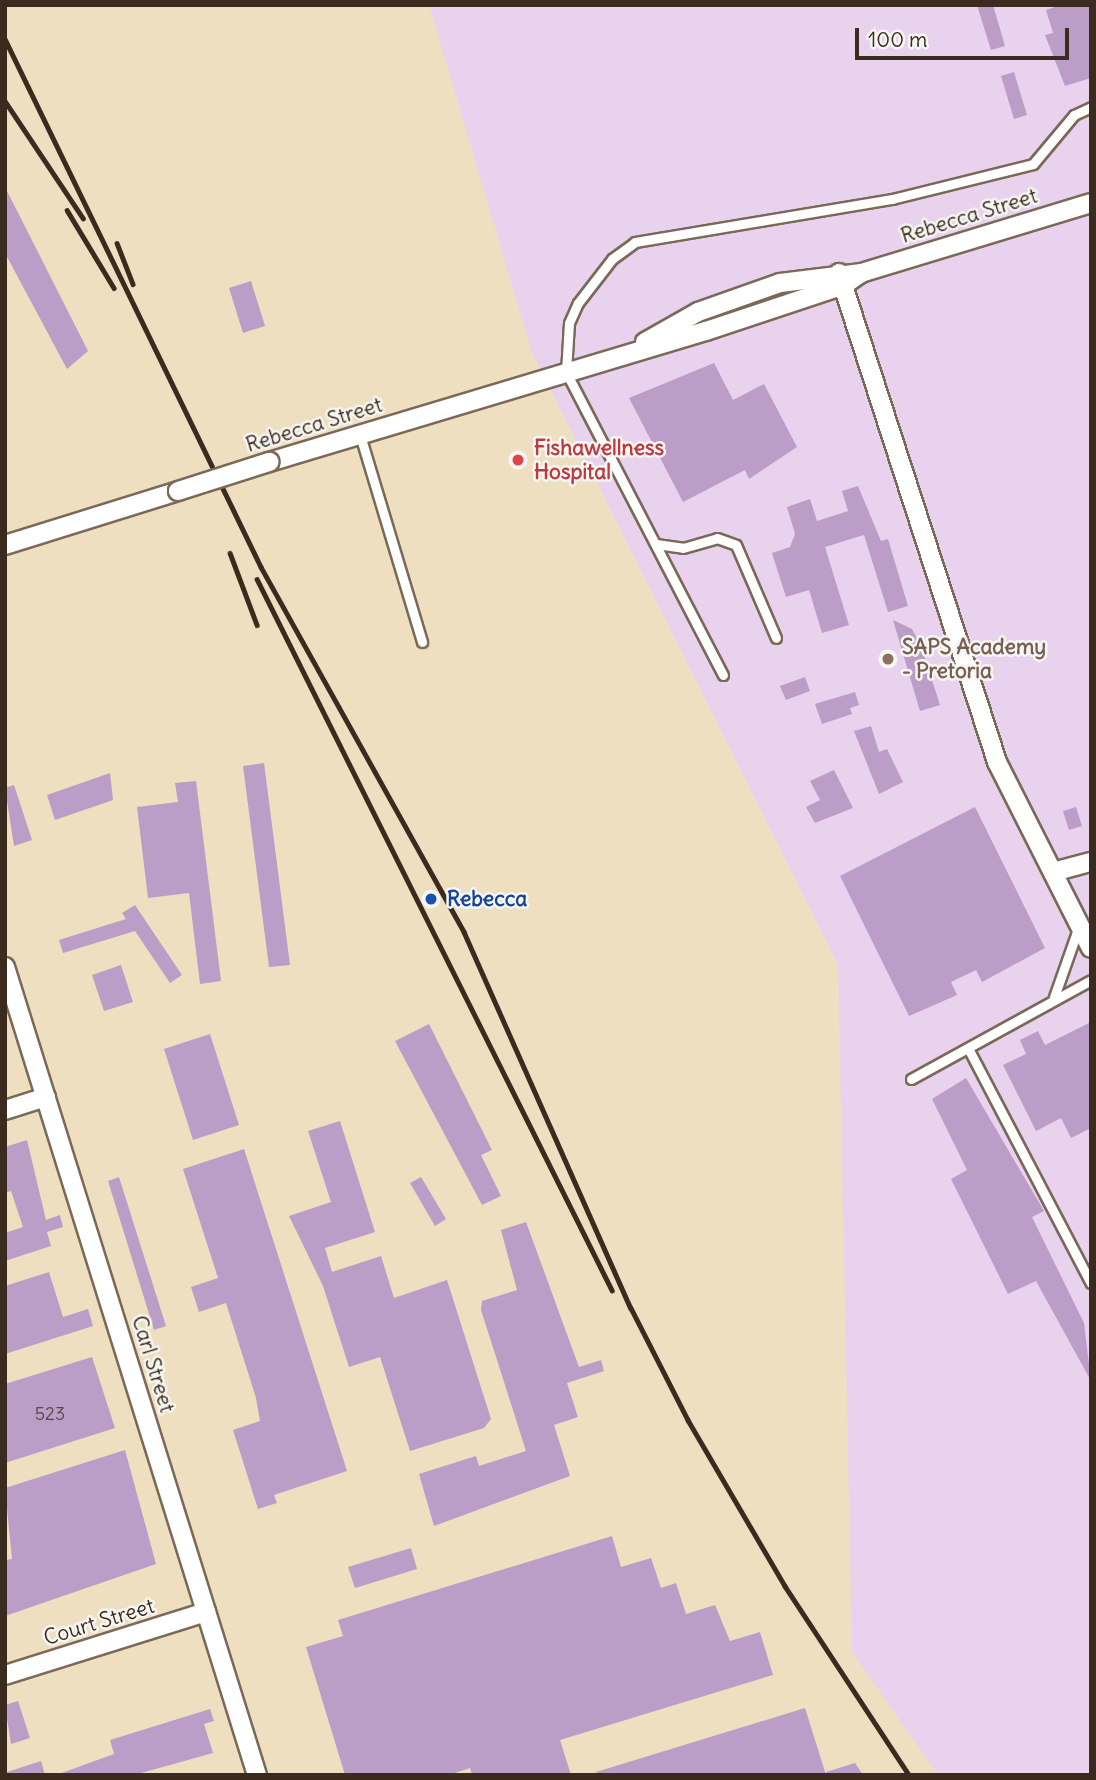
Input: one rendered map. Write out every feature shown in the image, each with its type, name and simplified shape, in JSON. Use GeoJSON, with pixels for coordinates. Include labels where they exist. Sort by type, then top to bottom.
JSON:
{"type":"FeatureCollection","features":[{"type":"Feature","properties":{"kind":"street","name":"Rebecca Street"},"geometry":{"type":"LineString","coordinates":[[5,545],[566,372],[842,279],[1091,203]]}},
{"type":"Feature","properties":{"kind":"street"},"geometry":{"type":"LineString","coordinates":[[842,279],[997,762],[1091,948]]}},
{"type":"Feature","properties":{"kind":"street"},"geometry":{"type":"LineString","coordinates":[[1053,872],[1091,862]]}},
{"type":"Feature","properties":{"kind":"street","name":"Carl Street"},"geometry":{"type":"LineString","coordinates":[[5,967],[257,1775]]}},
{"type":"Feature","properties":{"kind":"street"},"geometry":{"type":"LineString","coordinates":[[5,1110],[46,1097]]}},
{"type":"Feature","properties":{"kind":"street","name":"Court Street"},"geometry":{"type":"LineString","coordinates":[[5,1675],[206,1612]]}},
{"type":"Feature","properties":{"kind":"lane"},"geometry":{"type":"LineString","coordinates":[[723,675],[566,372],[569,323],[578,303],[622,248],[892,199],[1033,164],[1074,115],[1091,107]]}},
{"type":"Feature","properties":{"kind":"lane"},"geometry":{"type":"LineString","coordinates":[[360,435],[422,642]]}},
{"type":"Feature","properties":{"kind":"lane"},"geometry":{"type":"LineString","coordinates":[[656,544],[683,548],[717,538],[736,545],[776,638]]}},
{"type":"Feature","properties":{"kind":"lane"},"geometry":{"type":"LineString","coordinates":[[1054,997],[1079,925]]}},
{"type":"Feature","properties":{"kind":"lane"},"geometry":{"type":"LineString","coordinates":[[911,1079],[969,1050],[1054,997],[1091,980]]}},
{"type":"Feature","properties":{"kind":"lane"},"geometry":{"type":"LineString","coordinates":[[969,1050],[1091,1283]]}},
{"type":"Feature","properties":{"kind":"shaded area","name":"SAPS Academy - Pretoria"},"geometry":{"type":"Polygon","coordinates":[[[429,5],[1091,5],[1091,1775],[938,1775],[852,1652],[838,965],[532,353],[429,5]]]}},
{"type":"Feature","properties":{"kind":"building"},"geometry":{"type":"Polygon","coordinates":[[[977,5],[993,5],[1005,46],[991,50],[977,5]]]}},
{"type":"Feature","properties":{"kind":"building"},"geometry":{"type":"Polygon","coordinates":[[[1061,5],[1091,5],[1091,78],[1065,86],[1045,35],[1053,33],[1046,10],[1061,5]]]}},
{"type":"Feature","properties":{"kind":"building"},"geometry":{"type":"Polygon","coordinates":[[[1014,72],[1027,115],[1014,119],[1001,76],[1014,72]]]}},
{"type":"Feature","properties":{"kind":"building"},"geometry":{"type":"Polygon","coordinates":[[[5,187],[88,351],[67,369],[5,253],[5,187]]]}},
{"type":"Feature","properties":{"kind":"building"},"geometry":{"type":"Polygon","coordinates":[[[251,281],[265,326],[243,333],[229,288],[251,281]]]}},
{"type":"Feature","properties":{"kind":"building"},"geometry":{"type":"Polygon","coordinates":[[[714,363],[733,400],[764,384],[797,447],[749,479],[745,470],[683,502],[629,398],[714,363]]]}},
{"type":"Feature","properties":{"kind":"building"},"geometry":{"type":"Polygon","coordinates":[[[858,486],[881,541],[888,539],[908,606],[888,612],[864,535],[825,547],[849,625],[822,633],[809,590],[786,597],[772,553],[790,547],[795,534],[787,507],[810,499],[817,521],[848,511],[842,491],[858,486]]]}},
{"type":"Feature","properties":{"kind":"building"},"geometry":{"type":"Polygon","coordinates":[[[893,620],[912,629],[921,646],[940,705],[920,711],[893,620]]]}},
{"type":"Feature","properties":{"kind":"building"},"geometry":{"type":"Polygon","coordinates":[[[805,677],[810,691],[786,700],[780,686],[805,677]]]}},
{"type":"Feature","properties":{"kind":"building"},"geometry":{"type":"Polygon","coordinates":[[[855,692],[859,705],[850,708],[852,714],[822,724],[815,704],[855,692]]]}},
{"type":"Feature","properties":{"kind":"building"},"geometry":{"type":"Polygon","coordinates":[[[871,726],[879,752],[887,749],[903,782],[879,794],[854,731],[871,726]]]}},
{"type":"Feature","properties":{"kind":"building"},"geometry":{"type":"Polygon","coordinates":[[[264,763],[290,965],[269,967],[243,766],[264,763]]]}},
{"type":"Feature","properties":{"kind":"building"},"geometry":{"type":"Polygon","coordinates":[[[834,770],[853,808],[815,823],[806,807],[820,800],[810,781],[834,770]]]}},
{"type":"Feature","properties":{"kind":"building"},"geometry":{"type":"Polygon","coordinates":[[[110,773],[113,800],[55,820],[47,795],[110,773]]]}},
{"type":"Feature","properties":{"kind":"building"},"geometry":{"type":"Polygon","coordinates":[[[196,781],[221,981],[200,984],[189,893],[148,898],[137,807],[178,802],[175,783],[196,781]]]}},
{"type":"Feature","properties":{"kind":"building"},"geometry":{"type":"Polygon","coordinates":[[[14,785],[32,840],[14,846],[5,788],[14,785]]]}},
{"type":"Feature","properties":{"kind":"building"},"geometry":{"type":"Polygon","coordinates":[[[975,807],[1045,948],[982,982],[976,970],[951,982],[957,995],[909,1016],[840,876],[975,807]]]}},
{"type":"Feature","properties":{"kind":"building"},"geometry":{"type":"Polygon","coordinates":[[[1076,807],[1082,826],[1069,830],[1063,811],[1076,807]]]}},
{"type":"Feature","properties":{"kind":"building"},"geometry":{"type":"Polygon","coordinates":[[[135,905],[182,975],[170,983],[135,931],[63,953],[59,940],[126,919],[122,913],[135,905]]]}},
{"type":"Feature","properties":{"kind":"building"},"geometry":{"type":"Polygon","coordinates":[[[121,965],[133,1002],[104,1011],[92,975],[121,965]]]}},
{"type":"Feature","properties":{"kind":"building"},"geometry":{"type":"Polygon","coordinates":[[[1091,1022],[1091,1128],[1071,1138],[1061,1118],[1036,1131],[1003,1065],[1026,1054],[1020,1040],[1038,1031],[1045,1045],[1091,1022]]]}},
{"type":"Feature","properties":{"kind":"building"},"geometry":{"type":"Polygon","coordinates":[[[429,1024],[492,1150],[481,1155],[501,1196],[482,1205],[395,1041],[429,1024]]]}},
{"type":"Feature","properties":{"kind":"building"},"geometry":{"type":"Polygon","coordinates":[[[210,1034],[239,1125],[193,1140],[164,1049],[210,1034]]]}},
{"type":"Feature","properties":{"kind":"building"},"geometry":{"type":"Polygon","coordinates":[[[966,1078],[1044,1211],[1032,1217],[1084,1323],[1091,1381],[1036,1281],[1008,1294],[951,1179],[967,1170],[932,1099],[966,1078]]]}},
{"type":"Feature","properties":{"kind":"building"},"geometry":{"type":"Polygon","coordinates":[[[340,1121],[375,1232],[325,1248],[332,1272],[381,1256],[394,1298],[447,1280],[491,1419],[484,1428],[410,1451],[380,1357],[349,1367],[323,1286],[289,1216],[331,1202],[308,1131],[340,1121]]]}},
{"type":"Feature","properties":{"kind":"building"},"geometry":{"type":"Polygon","coordinates":[[[27,1140],[46,1220],[60,1215],[63,1227],[47,1232],[51,1246],[5,1261],[5,1233],[23,1227],[11,1191],[5,1193],[5,1147],[27,1140]]]}},
{"type":"Feature","properties":{"kind":"building"},"geometry":{"type":"Polygon","coordinates":[[[244,1149],[347,1471],[274,1495],[277,1503],[258,1509],[233,1430],[260,1421],[256,1398],[226,1303],[199,1312],[191,1287],[218,1278],[183,1169],[244,1149]]]}},
{"type":"Feature","properties":{"kind":"building"},"geometry":{"type":"Polygon","coordinates":[[[119,1177],[166,1326],[154,1330],[108,1181],[119,1177]]]}},
{"type":"Feature","properties":{"kind":"building"},"geometry":{"type":"Polygon","coordinates":[[[421,1177],[446,1219],[435,1226],[410,1183],[421,1177]]]}},
{"type":"Feature","properties":{"kind":"building"},"geometry":{"type":"Polygon","coordinates":[[[526,1222],[579,1367],[601,1360],[604,1371],[567,1383],[578,1417],[554,1425],[570,1476],[434,1526],[419,1474],[476,1456],[479,1466],[526,1451],[481,1310],[482,1301],[517,1290],[501,1230],[526,1222]]]}},
{"type":"Feature","properties":{"kind":"building"},"geometry":{"type":"Polygon","coordinates":[[[49,1272],[63,1317],[88,1309],[93,1326],[5,1354],[5,1286],[49,1272]]]}},
{"type":"Feature","properties":{"kind":"building"},"geometry":{"type":"Polygon","coordinates":[[[92,1357],[115,1428],[5,1463],[5,1384],[92,1357]]]}},
{"type":"Feature","properties":{"kind":"building"},"geometry":{"type":"Polygon","coordinates":[[[125,1450],[156,1564],[5,1616],[5,1560],[12,1559],[5,1488],[125,1450]]]}},
{"type":"Feature","properties":{"kind":"building"},"geometry":{"type":"Polygon","coordinates":[[[612,1536],[621,1567],[651,1558],[661,1588],[676,1583],[686,1614],[715,1605],[730,1641],[760,1632],[773,1675],[560,1740],[571,1775],[472,1775],[470,1768],[449,1775],[345,1775],[306,1647],[343,1636],[338,1620],[612,1536]]]}},
{"type":"Feature","properties":{"kind":"building"},"geometry":{"type":"Polygon","coordinates":[[[411,1548],[417,1569],[355,1588],[348,1567],[411,1548]]]}},
{"type":"Feature","properties":{"kind":"building"},"geometry":{"type":"Polygon","coordinates":[[[18,1701],[30,1738],[11,1744],[5,1705],[18,1701]]]}},
{"type":"Feature","properties":{"kind":"building"},"geometry":{"type":"Polygon","coordinates":[[[805,1708],[826,1775],[597,1775],[596,1772],[805,1708]]]}},
{"type":"Feature","properties":{"kind":"building"},"geometry":{"type":"Polygon","coordinates":[[[210,1709],[214,1721],[204,1724],[213,1753],[134,1775],[56,1775],[114,1754],[110,1740],[210,1709]]]}},
{"type":"Feature","properties":{"kind":"building"},"geometry":{"type":"Polygon","coordinates":[[[41,1761],[45,1775],[7,1775],[7,1772],[41,1761]]]}},
{"type":"Feature","properties":{"kind":"building"},"geometry":{"type":"Polygon","coordinates":[[[855,1763],[863,1775],[826,1775],[826,1772],[855,1763]]]}},
{"type":"Feature","properties":{"kind":"railway"},"geometry":{"type":"LineString","coordinates":[[5,39],[261,567],[464,932],[631,1308],[688,1420],[785,1586],[909,1775]]}},
{"type":"Feature","properties":{"kind":"railway"},"geometry":{"type":"LineString","coordinates":[[5,101],[83,218]]}},
{"type":"Feature","properties":{"kind":"railway"},"geometry":{"type":"LineString","coordinates":[[67,210],[114,288]]}},
{"type":"Feature","properties":{"kind":"railway"},"geometry":{"type":"LineString","coordinates":[[117,243],[133,284]]}},
{"type":"Feature","properties":{"kind":"railway"},"geometry":{"type":"LineString","coordinates":[[230,553],[257,625]]}},
{"type":"Feature","properties":{"kind":"railway"},"geometry":{"type":"LineString","coordinates":[[257,579],[612,1290]]}},
{"type":"Feature","properties":{"kind":"place","name":"Fishawellness Hospital"},"geometry":{"type":"Point","coordinates":[518,460]}},
{"type":"Feature","properties":{"kind":"place","name":"SAPS Academy - Pretoria"},"geometry":{"type":"Point","coordinates":[888,659]}},
{"type":"Feature","properties":{"kind":"place","name":"Rebecca"},"geometry":{"type":"Point","coordinates":[431,899]}}]}
